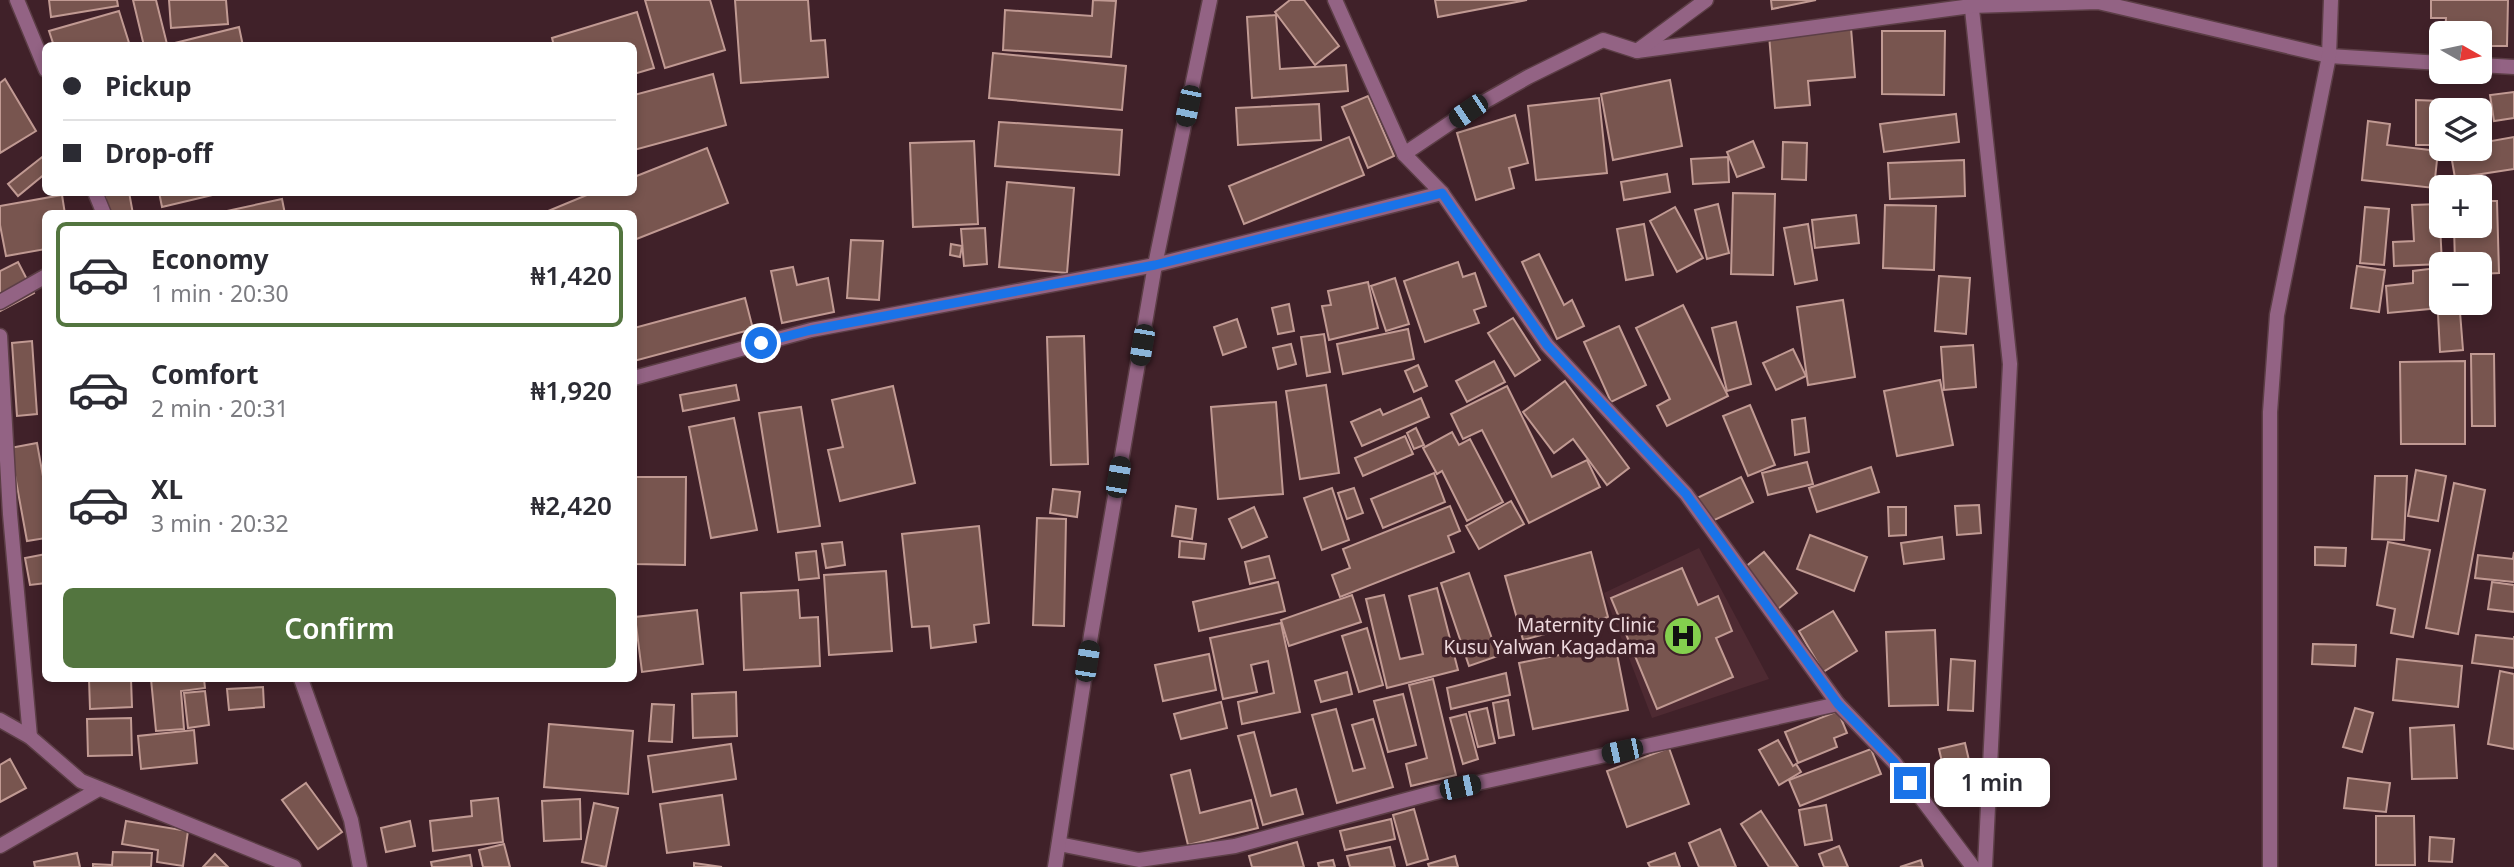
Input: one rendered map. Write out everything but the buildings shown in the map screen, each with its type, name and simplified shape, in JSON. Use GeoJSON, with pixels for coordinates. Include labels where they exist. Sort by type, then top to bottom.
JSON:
{"type":"FeatureCollection","features":[{"type":"Feature","properties":{"kind":"street"},"geometry":{"type":"LineString","coordinates":[[17,0],[42,60]]}},
{"type":"Feature","properties":{"kind":"street"},"geometry":{"type":"LineString","coordinates":[[1055,867],[1091,635],[1155,265],[1210,0]]}},
{"type":"Feature","properties":{"kind":"street"},"geometry":{"type":"LineString","coordinates":[[1335,0],[1404,154],[1442,193],[1547,345],[1686,494],[1838,704],[1894,762],[1973,867]]}},
{"type":"Feature","properties":{"kind":"street"},"geometry":{"type":"LineString","coordinates":[[1637,51],[1706,0]]}},
{"type":"Feature","properties":{"kind":"street"},"geometry":{"type":"LineString","coordinates":[[2270,867],[2270,411],[2277,316],[2329,55],[2331,0]]}},
{"type":"Feature","properties":{"kind":"street"},"geometry":{"type":"LineString","coordinates":[[1404,154],[1480,104],[1603,40],[1637,51],[1971,3],[2098,2],[2329,55],[2429,62]]}},
{"type":"Feature","properties":{"kind":"street"},"geometry":{"type":"LineString","coordinates":[[1971,3],[2010,364],[1985,867]]}},
{"type":"Feature","properties":{"kind":"street"},"geometry":{"type":"LineString","coordinates":[[2492,66],[2514,67]]}},
{"type":"Feature","properties":{"kind":"street"},"geometry":{"type":"LineString","coordinates":[[637,377],[811,330],[1155,265],[1442,193]]}},
{"type":"Feature","properties":{"kind":"street"},"geometry":{"type":"LineString","coordinates":[[0,302],[42,278]]}},
{"type":"Feature","properties":{"kind":"street"},"geometry":{"type":"LineString","coordinates":[[0,336],[10,514],[30,737]]}},
{"type":"Feature","properties":{"kind":"street"},"geometry":{"type":"LineString","coordinates":[[302,682],[351,820],[360,867]]}},
{"type":"Feature","properties":{"kind":"street"},"geometry":{"type":"LineString","coordinates":[[1059,844],[1139,860],[1235,846],[1433,793],[1838,704]]}},
{"type":"Feature","properties":{"kind":"street"},"geometry":{"type":"LineString","coordinates":[[0,720],[30,737],[80,782],[294,867]]}},
{"type":"Feature","properties":{"kind":"street"},"geometry":{"type":"LineString","coordinates":[[0,846],[99,789]]}},
{"type":"Feature","properties":{"kind":"shaded area","name":"Maternity Clinic Kusu Yalwan Kagadama"},"geometry":{"type":"Polygon","coordinates":[[[1699,548],[1769,679],[1652,718],[1604,593],[1699,548]]]}},
{"type":"Feature","properties":{"kind":"place","name":"Maternity Clinic Kusu Yalwan Kagadama"},"geometry":{"type":"Point","coordinates":[1683,636]}},
{"type":"Feature","properties":{"kind":"route"},"geometry":{"type":"LineString","coordinates":[[761,343],[811,330],[1155,265],[1442,193],[1547,345],[1686,494],[1838,704],[1894,762],[1910,783]]}}]}
